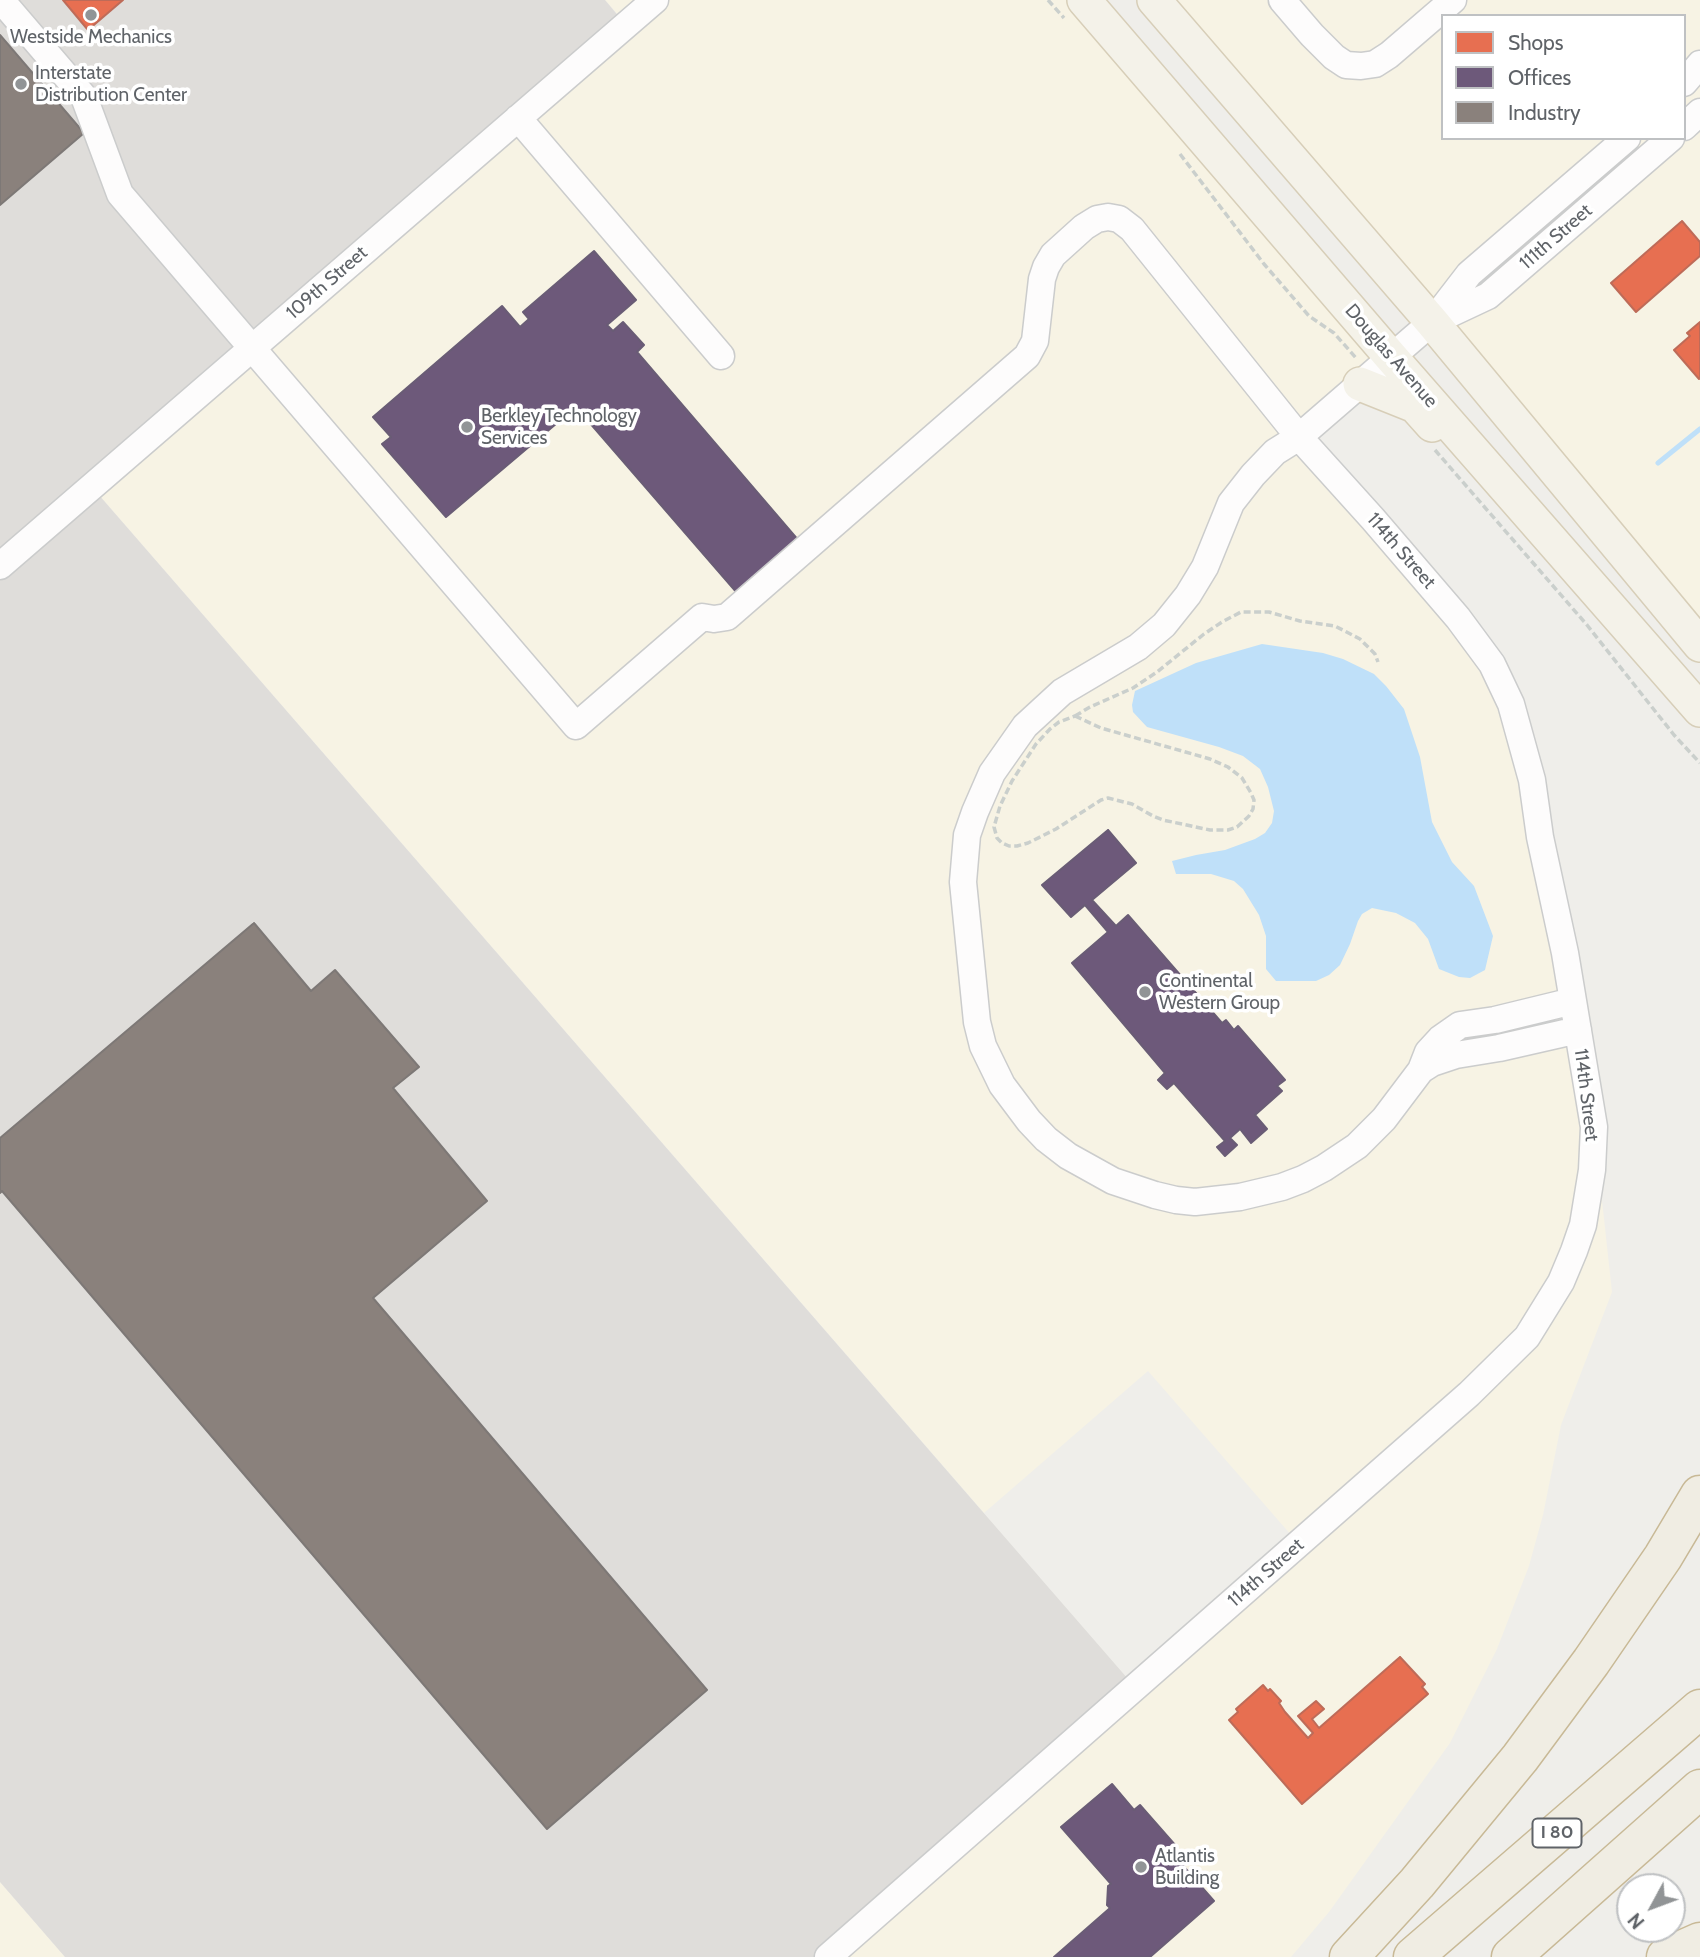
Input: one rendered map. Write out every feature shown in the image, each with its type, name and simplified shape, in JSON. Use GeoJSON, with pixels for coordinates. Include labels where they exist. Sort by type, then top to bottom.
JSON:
{"type":"FeatureCollection","features":[{"type":"Feature","properties":{"kind":"highway"},"geometry":{"type":"LineString","coordinates":[[1349,1957],[1417,1883],[1520,1758],[1591,1662],[1663,1557],[1700,1494]]}},
{"type":"Feature","properties":{"kind":"highway","name":"I 80"},"geometry":{"type":"LineString","coordinates":[[1413,1957],[1700,1709]]}},
{"type":"Feature","properties":{"kind":"highway"},"geometry":{"type":"LineString","coordinates":[[1511,1957],[1700,1789]]}},
{"type":"Feature","properties":{"kind":"highway"},"geometry":{"type":"LineString","coordinates":[[1666,1957],[1700,1942]]}},
{"type":"Feature","properties":{"kind":"main road","name":"Douglas Avenue"},"geometry":{"type":"LineString","coordinates":[[1084,0],[1700,710]]}},
{"type":"Feature","properties":{"kind":"main road"},"geometry":{"type":"LineString","coordinates":[[1154,0],[1432,322],[1700,645]]}},
{"type":"Feature","properties":{"kind":"main road"},"geometry":{"type":"LineString","coordinates":[[1360,384],[1415,406],[1450,445],[1480,458]]}},
{"type":"Feature","properties":{"kind":"street"},"geometry":{"type":"LineString","coordinates":[[1,0],[84,97],[120,194],[253,348]]}},
{"type":"Feature","properties":{"kind":"street","name":"109th Street"},"geometry":{"type":"LineString","coordinates":[[0,566],[655,0]]}},
{"type":"Feature","properties":{"kind":"street"},"geometry":{"type":"LineString","coordinates":[[1282,0],[1334,57],[1346,65],[1361,66],[1375,64],[1390,55],[1453,0]]}},
{"type":"Feature","properties":{"kind":"street"},"geometry":{"type":"LineString","coordinates":[[1686,81],[1700,64]]}},
{"type":"Feature","properties":{"kind":"street"},"geometry":{"type":"LineString","coordinates":[[1686,125],[1700,111]]}},
{"type":"Feature","properties":{"kind":"street"},"geometry":{"type":"LineString","coordinates":[[518,118],[721,356]]}},
{"type":"Feature","properties":{"kind":"street","name":"111th Street"},"geometry":{"type":"LineString","coordinates":[[1573,1001],[1495,1020],[1460,1025],[1440,1039],[1428,1052],[1421,1070],[1384,1119],[1357,1146],[1324,1168],[1282,1187],[1240,1197],[1195,1202],[1154,1195],[1113,1181],[1068,1156],[1046,1139],[1022,1113],[1002,1085],[983,1046],[977,1022],[963,882],[967,835],[992,773],[1025,726],[1062,692],[1138,646],[1164,625],[1188,595],[1205,567],[1231,503],[1253,475],[1275,452],[1299,437],[1432,322],[1469,274],[1625,140]]}},
{"type":"Feature","properties":{"kind":"street","name":"111th Street"},"geometry":{"type":"LineString","coordinates":[[1432,322],[1488,296],[1669,140]]}},
{"type":"Feature","properties":{"kind":"street","name":"114th Street"},"geometry":{"type":"LineString","coordinates":[[253,348],[576,726],[702,617],[727,617],[1027,356],[1035,341],[1042,279],[1053,255],[1097,219],[1119,219],[1132,229],[1171,275],[1299,437],[1449,608],[1492,664],[1511,704],[1532,780],[1594,1127],[1592,1170],[1583,1225],[1561,1282],[1527,1337],[1469,1394],[828,1957]]}},
{"type":"Feature","properties":{"kind":"street"},"geometry":{"type":"LineString","coordinates":[[1421,1070],[1432,1063],[1456,1055],[1578,1030]]}},
{"type":"Feature","properties":{"kind":"path"},"geometry":{"type":"LineString","coordinates":[[1075,716],[1101,728],[1210,759],[1228,767],[1241,778],[1251,793],[1254,800],[1253,809],[1237,827],[1210,830],[1163,820],[1132,804],[1108,798],[1028,843],[1009,846],[1002,843],[997,838],[994,827],[1000,806],[1012,781],[1043,736],[1059,722],[1133,688],[1204,634],[1241,612],[1269,612],[1300,621],[1335,626],[1370,647],[1378,662]]}},
{"type":"Feature","properties":{"kind":"shaded area"},"geometry":{"type":"Polygon","coordinates":[[[0,0],[605,0],[626,25],[92,487],[1135,1687],[828,1957],[65,1957],[0,1882],[0,0]]]}},
{"type":"Feature","properties":{"kind":"shaded area"},"geometry":{"type":"Polygon","coordinates":[[[605,0],[1084,0],[1391,357],[1299,437],[1511,704],[1594,1127],[1612,1292],[1561,1425],[1543,1515],[1529,1566],[1497,1649],[1450,1743],[1329,1912],[1291,1957],[828,1957],[1299,1544],[1148,1371],[984,1513],[92,487],[626,24],[605,0]]]}},
{"type":"Feature","properties":{"kind":"shaded area"},"geometry":{"type":"Polygon","coordinates":[[[1154,0],[1700,0],[1700,645],[1154,0]]]}},
{"type":"Feature","properties":{"kind":"shaded area"},"geometry":{"type":"Polygon","coordinates":[[[0,1882],[65,1957],[0,1957],[0,1882]]]}},
{"type":"Feature","properties":{"kind":"water"},"geometry":{"type":"Polygon","coordinates":[[[1262,644],[1323,653],[1343,659],[1374,674],[1404,709],[1420,757],[1432,822],[1452,862],[1474,886],[1493,936],[1485,970],[1470,978],[1459,977],[1439,969],[1428,939],[1415,923],[1396,913],[1372,908],[1362,914],[1340,965],[1329,975],[1316,981],[1276,981],[1266,969],[1266,936],[1259,915],[1243,889],[1234,881],[1211,874],[1176,874],[1172,861],[1225,850],[1265,833],[1272,823],[1274,811],[1260,769],[1243,756],[1219,747],[1147,727],[1133,712],[1135,691],[1196,663],[1262,644]]]}},
{"type":"Feature","properties":{"kind":"building: Shops","name":"Westside Mechanics"},"geometry":{"type":"Polygon","coordinates":[[[63,0],[123,0],[88,30],[63,0]]]}},
{"type":"Feature","properties":{"kind":"building: Shops"},"geometry":{"type":"Polygon","coordinates":[[[1682,221],[1700,242],[1700,256],[1636,312],[1611,283],[1682,221]]]}},
{"type":"Feature","properties":{"kind":"building: Shops"},"geometry":{"type":"Polygon","coordinates":[[[1700,322],[1699,379],[1674,350],[1690,336],[1687,333],[1700,322]]]}},
{"type":"Feature","properties":{"kind":"building: Shops"},"geometry":{"type":"Polygon","coordinates":[[[1400,1657],[1425,1684],[1422,1687],[1428,1694],[1302,1804],[1229,1720],[1238,1712],[1236,1709],[1263,1685],[1281,1701],[1279,1703],[1285,1712],[1308,1738],[1313,1733],[1298,1716],[1316,1701],[1324,1709],[1312,1719],[1319,1728],[1400,1657]]]}},
{"type":"Feature","properties":{"kind":"building: Offices","name":"Berkley Technology Services"},"geometry":{"type":"Polygon","coordinates":[[[594,251],[636,300],[607,325],[613,331],[623,322],[644,345],[637,352],[799,541],[738,594],[576,407],[446,517],[382,444],[391,437],[373,417],[502,306],[520,327],[529,319],[523,312],[594,251]]]}},
{"type":"Feature","properties":{"kind":"building: Offices","name":"Continental Western Group"},"geometry":{"type":"Polygon","coordinates":[[[1108,830],[1136,863],[1092,900],[1116,926],[1128,915],[1222,1023],[1226,1020],[1234,1030],[1238,1026],[1285,1080],[1277,1086],[1282,1091],[1255,1115],[1267,1129],[1251,1143],[1240,1129],[1230,1138],[1237,1145],[1225,1156],[1217,1147],[1225,1141],[1174,1083],[1167,1089],[1158,1080],[1165,1073],[1072,963],[1108,932],[1085,905],[1071,917],[1042,885],[1108,830]]]}},
{"type":"Feature","properties":{"kind":"building: Offices","name":"Atlantis Building"},"geometry":{"type":"Polygon","coordinates":[[[1112,1784],[1134,1810],[1140,1805],[1176,1846],[1170,1851],[1214,1901],[1150,1957],[1054,1957],[1110,1908],[1107,1905],[1108,1886],[1111,1884],[1061,1827],[1112,1784]]]}},
{"type":"Feature","properties":{"kind":"building: Industry","name":"Interstate Distribution Center"},"geometry":{"type":"Polygon","coordinates":[[[0,35],[84,133],[0,205],[0,35]]]}},
{"type":"Feature","properties":{"kind":"building: Industry"},"geometry":{"type":"Polygon","coordinates":[[[254,923],[311,991],[335,970],[419,1067],[393,1088],[487,1201],[373,1298],[707,1690],[547,1829],[2,1191],[0,1193],[0,1138],[254,923]]]}},
{"type":"Feature","properties":{"kind":"waterway"},"geometry":{"type":"LineString","coordinates":[[1658,463],[1700,429]]}},
{"type":"Feature","properties":{"kind":"place","name":"Westside Mechanics"},"geometry":{"type":"Point","coordinates":[91,15]}},
{"type":"Feature","properties":{"kind":"place","name":"Interstate Distribution Center"},"geometry":{"type":"Point","coordinates":[21,84]}},
{"type":"Feature","properties":{"kind":"place","name":"Berkley Technology Services"},"geometry":{"type":"Point","coordinates":[467,427]}},
{"type":"Feature","properties":{"kind":"place","name":"Continental Western Group"},"geometry":{"type":"Point","coordinates":[1145,992]}},
{"type":"Feature","properties":{"kind":"place","name":"Atlantis Building"},"geometry":{"type":"Point","coordinates":[1141,1867]}}]}
